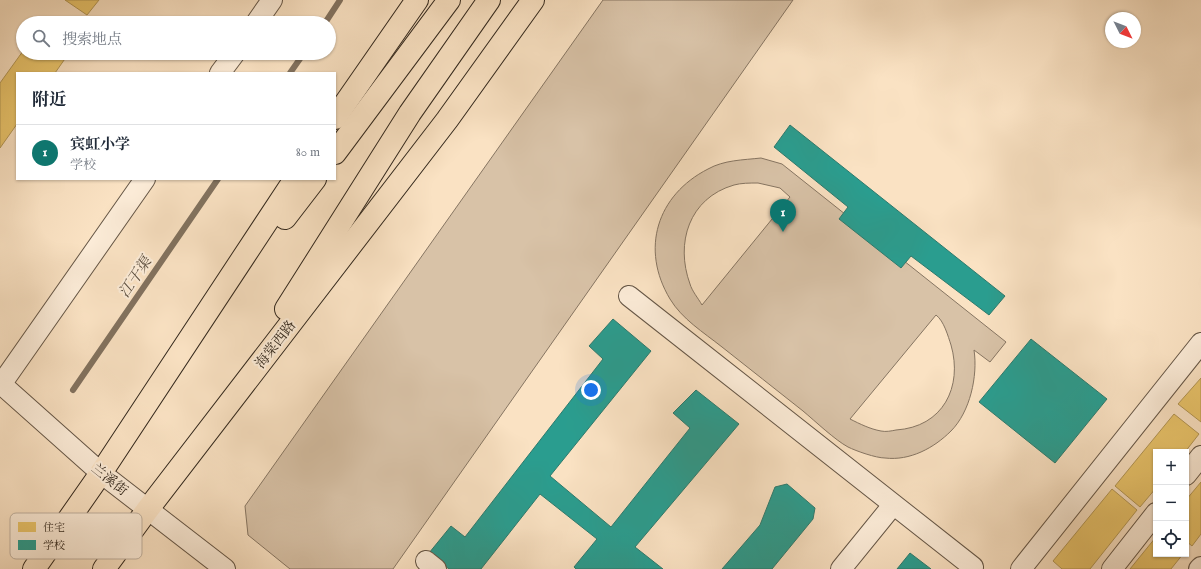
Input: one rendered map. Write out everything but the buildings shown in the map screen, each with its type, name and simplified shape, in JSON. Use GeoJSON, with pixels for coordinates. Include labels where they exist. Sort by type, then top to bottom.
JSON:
{"type":"FeatureCollection","features":[{"type":"Feature","properties":{"kind":"main road"},"geometry":{"type":"LineString","coordinates":[[341,110],[417,0]]}},
{"type":"Feature","properties":{"kind":"main road"},"geometry":{"type":"LineString","coordinates":[[336,152],[449,0]]}},
{"type":"Feature","properties":{"kind":"main road"},"geometry":{"type":"LineString","coordinates":[[210,428],[410,113],[489,0]]}},
{"type":"Feature","properties":{"kind":"main road","name":"海棠西路"},"geometry":{"type":"LineString","coordinates":[[142,517],[447,120],[533,0]]}},
{"type":"Feature","properties":{"kind":"main road"},"geometry":{"type":"LineString","coordinates":[[73,513],[294,180]]}},
{"type":"Feature","properties":{"kind":"main road"},"geometry":{"type":"LineString","coordinates":[[163,379],[314,180]]}},
{"type":"Feature","properties":{"kind":"main road"},"geometry":{"type":"LineString","coordinates":[[34,569],[41,559]]}},
{"type":"Feature","properties":{"kind":"main road","name":"海棠西路"},"geometry":{"type":"LineString","coordinates":[[104,569],[111,559]]}},
{"type":"Feature","properties":{"kind":"street"},"geometry":{"type":"LineString","coordinates":[[261,16],[272,0]]}},
{"type":"Feature","properties":{"kind":"street"},"geometry":{"type":"LineString","coordinates":[[221,72],[229,60]]}},
{"type":"Feature","properties":{"kind":"street"},"geometry":{"type":"LineString","coordinates":[[0,385],[144,180]]}},
{"type":"Feature","properties":{"kind":"street"},"geometry":{"type":"LineString","coordinates":[[629,296],[973,567]]}},
{"type":"Feature","properties":{"kind":"street"},"geometry":{"type":"LineString","coordinates":[[1021,569],[1201,343]]}},
{"type":"Feature","properties":{"kind":"street","name":"兰溪街"},"geometry":{"type":"LineString","coordinates":[[0,385],[101,473],[225,569]]}},
{"type":"Feature","properties":{"kind":"street"},"geometry":{"type":"LineString","coordinates":[[1189,471],[1201,456]]}},
{"type":"Feature","properties":{"kind":"street"},"geometry":{"type":"LineString","coordinates":[[841,569],[893,505]]}},
{"type":"Feature","properties":{"kind":"street"},"geometry":{"type":"LineString","coordinates":[[1112,569],[1153,517]]}},
{"type":"Feature","properties":{"kind":"shaded area"},"geometry":{"type":"Polygon","coordinates":[[[603,0],[793,0],[393,569],[290,569],[248,535],[245,506],[603,0]]]}},
{"type":"Feature","properties":{"kind":"shaded area"},"geometry":{"type":"Polygon","coordinates":[[[761,158],[782,164],[1006,342],[990,362],[974,350],[975,371],[968,404],[958,423],[951,431],[929,448],[903,457],[881,458],[848,447],[693,325],[670,299],[661,280],[656,261],[655,243],[659,225],[666,208],[676,193],[690,180],[708,169],[727,162],[761,158]],[[758,183],[737,184],[719,191],[706,200],[696,211],[690,224],[685,238],[684,253],[686,269],[691,287],[702,305],[790,197],[780,188],[758,183]],[[936,315],[850,419],[873,429],[887,431],[912,427],[926,421],[937,413],[946,402],[951,390],[954,376],[954,361],[951,345],[945,329],[936,315]]]}},
{"type":"Feature","properties":{"kind":"waterway","name":"江干渠"},"geometry":{"type":"LineString","coordinates":[[330,16],[340,0]]}},
{"type":"Feature","properties":{"kind":"waterway","name":"江干渠"},"geometry":{"type":"LineString","coordinates":[[291,72],[299,60]]}},
{"type":"Feature","properties":{"kind":"waterway","name":"江干渠"},"geometry":{"type":"LineString","coordinates":[[73,390],[217,180]]}},
{"type":"Feature","properties":{"kind":"place","name":"宾虹小学"},"geometry":{"type":"Point","coordinates":[783,232]}}]}
